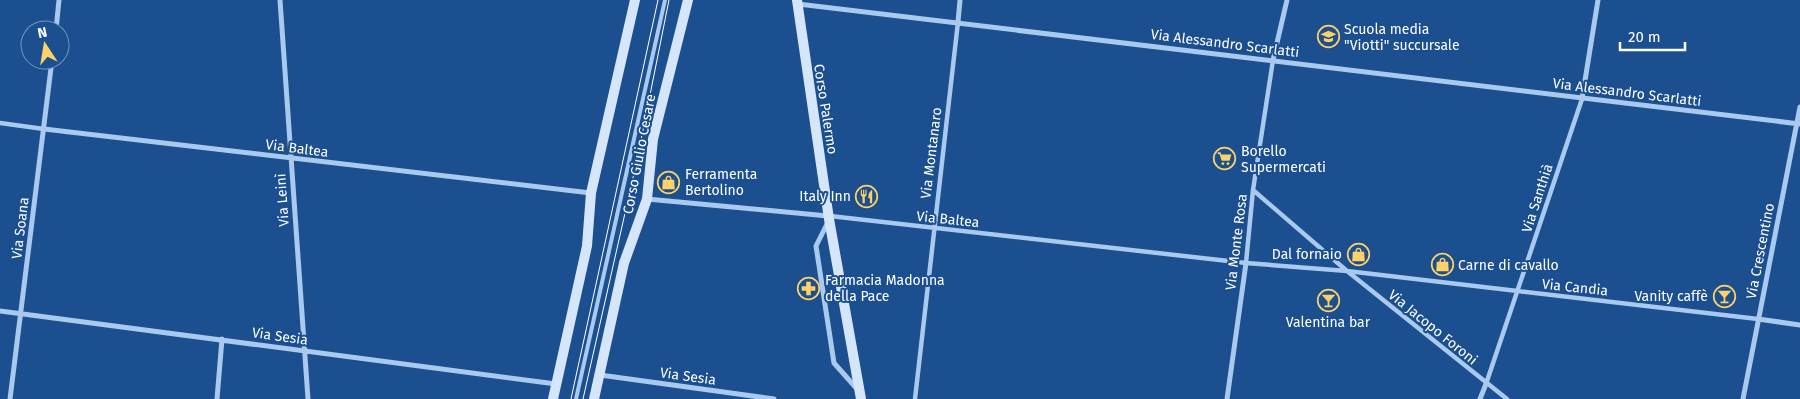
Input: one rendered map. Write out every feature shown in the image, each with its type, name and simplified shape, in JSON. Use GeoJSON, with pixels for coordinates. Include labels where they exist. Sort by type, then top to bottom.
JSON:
{"type":"FeatureCollection","features":[{"type":"Feature","properties":{"kind":"main road"},"geometry":{"type":"LineString","coordinates":[[552,399],[587,246],[591,193],[635,0]]}},
{"type":"Feature","properties":{"kind":"main road","name":"Corso Giulio Cesare"},"geometry":{"type":"LineString","coordinates":[[594,399],[624,263],[647,199],[653,139],[688,0]]}},
{"type":"Feature","properties":{"kind":"main road","name":"Corso Palermo"},"geometry":{"type":"LineString","coordinates":[[795,1],[829,217],[860,395]]}},
{"type":"Feature","properties":{"kind":"street"},"geometry":{"type":"LineString","coordinates":[[57,20],[59,0]]}},
{"type":"Feature","properties":{"kind":"street","name":"Via Leinì"},"geometry":{"type":"LineString","coordinates":[[280,0],[308,399]]}},
{"type":"Feature","properties":{"kind":"street","name":"Via Montanaro"},"geometry":{"type":"LineString","coordinates":[[915,399],[960,0]]}},
{"type":"Feature","properties":{"kind":"street","name":"Via Monte Rosa"},"geometry":{"type":"LineString","coordinates":[[1227,399],[1246,263],[1253,190],[1274,60],[1287,0]]}},
{"type":"Feature","properties":{"kind":"street","name":"Via Santhià"},"geometry":{"type":"LineString","coordinates":[[1480,399],[1582,99],[1598,0]]}},
{"type":"Feature","properties":{"kind":"street","name":"Via Alessandro Scarlatti"},"geometry":{"type":"LineString","coordinates":[[795,1],[1798,124]]}},
{"type":"Feature","properties":{"kind":"street","name":"Via Soana"},"geometry":{"type":"LineString","coordinates":[[10,399],[51,70]]}},
{"type":"Feature","properties":{"kind":"street","name":"Via Crescentino"},"geometry":{"type":"LineString","coordinates":[[1743,399],[1800,107]]}},
{"type":"Feature","properties":{"kind":"street","name":"Via Baltea"},"geometry":{"type":"LineString","coordinates":[[0,123],[591,193]]}},
{"type":"Feature","properties":{"kind":"street","name":"Via Jacopo Foroni"},"geometry":{"type":"LineString","coordinates":[[1253,190],[1347,271],[1507,399]]}},
{"type":"Feature","properties":{"kind":"street","name":"Via Baltea"},"geometry":{"type":"LineString","coordinates":[[647,199],[933,228],[1246,263],[1347,271]]}},
{"type":"Feature","properties":{"kind":"street","name":"Corso Palermo"},"geometry":{"type":"LineString","coordinates":[[829,217],[816,246],[834,363],[860,395]]}},
{"type":"Feature","properties":{"kind":"street","name":"Via Candia"},"geometry":{"type":"LineString","coordinates":[[1347,271],[1800,325]]}},
{"type":"Feature","properties":{"kind":"street","name":"Via Sesia"},"geometry":{"type":"LineString","coordinates":[[0,311],[556,384]]}},
{"type":"Feature","properties":{"kind":"street"},"geometry":{"type":"LineString","coordinates":[[217,399],[222,339]]}},
{"type":"Feature","properties":{"kind":"street","name":"Via Sesia"},"geometry":{"type":"LineString","coordinates":[[600,375],[774,399]]}},
{"type":"Feature","properties":{"kind":"lane","name":"Corso Giulio Cesare"},"geometry":{"type":"LineString","coordinates":[[576,399],[665,0]]}},
{"type":"Feature","properties":{"kind":"tram line"},"geometry":{"type":"LineString","coordinates":[[571,399],[658,0]]}},
{"type":"Feature","properties":{"kind":"tram line"},"geometry":{"type":"LineString","coordinates":[[583,399],[637,160],[669,0]]}},
{"type":"Feature","properties":{"kind":"place","name":"Scuola media \"Viotti\" succursale"},"geometry":{"type":"Point","coordinates":[1328,37]}},
{"type":"Feature","properties":{"kind":"place","name":"Borello Supermercati"},"geometry":{"type":"Point","coordinates":[1225,159]}},
{"type":"Feature","properties":{"kind":"place","name":"Ferramenta Bertolino"},"geometry":{"type":"Point","coordinates":[669,182]}},
{"type":"Feature","properties":{"kind":"place","name":"Italy Inn"},"geometry":{"type":"Point","coordinates":[867,196]}},
{"type":"Feature","properties":{"kind":"place","name":"Dal fornaio"},"geometry":{"type":"Point","coordinates":[1358,254]}},
{"type":"Feature","properties":{"kind":"place","name":"Carne di cavallo"},"geometry":{"type":"Point","coordinates":[1442,265]}},
{"type":"Feature","properties":{"kind":"place","name":"Farmacia Madonna della Pace"},"geometry":{"type":"Point","coordinates":[809,288]}},
{"type":"Feature","properties":{"kind":"place","name":"Vanity caffè"},"geometry":{"type":"Point","coordinates":[1724,296]}},
{"type":"Feature","properties":{"kind":"place","name":"Valentina bar"},"geometry":{"type":"Point","coordinates":[1328,300]}}]}
